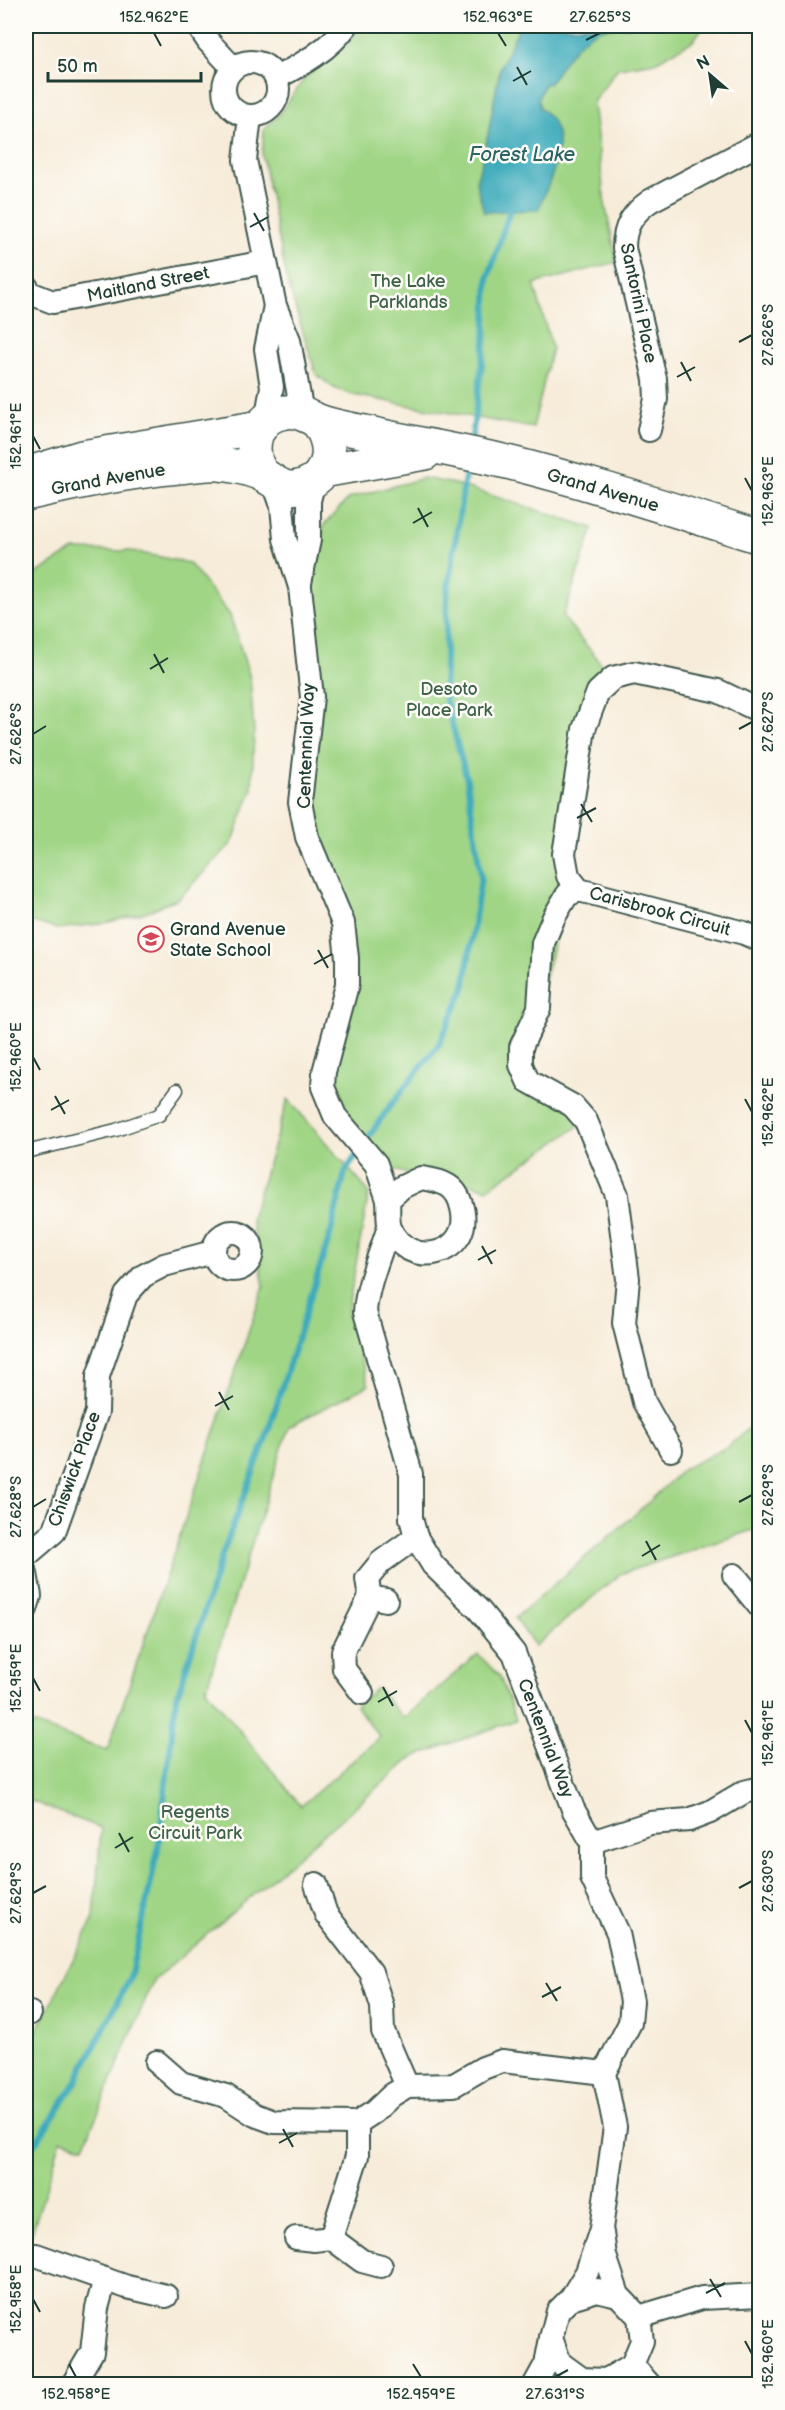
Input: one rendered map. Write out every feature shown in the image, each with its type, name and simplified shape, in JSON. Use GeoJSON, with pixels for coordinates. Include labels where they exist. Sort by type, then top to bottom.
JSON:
{"type":"FeatureCollection","features":[{"type":"Feature","properties":{"kind":"street"},"geometry":{"type":"LineString","coordinates":[[198,26],[208,41],[233,68]]}},
{"type":"Feature","properties":{"kind":"street"},"geometry":{"type":"LineString","coordinates":[[276,78],[320,51],[346,26]]}},
{"type":"Feature","properties":{"kind":"street"},"geometry":{"type":"LineString","coordinates":[[248,62],[257,62],[272,70],[279,87],[274,104],[259,115],[250,116],[233,109],[227,102],[224,84],[233,68],[248,62]]}},
{"type":"Feature","properties":{"kind":"street"},"geometry":{"type":"LineString","coordinates":[[250,116],[244,160],[276,306],[289,340],[300,402],[310,417],[325,432],[329,445],[328,459],[318,476]]}},
{"type":"Feature","properties":{"kind":"street","name":"Santorini Place"},"geometry":{"type":"LineString","coordinates":[[649,430],[656,399],[655,379],[624,248],[625,230],[638,210],[650,201],[759,142]]}},
{"type":"Feature","properties":{"kind":"street","name":"Maitland Street"},"geometry":{"type":"LineString","coordinates":[[27,293],[53,302],[266,262]]}},
{"type":"Feature","properties":{"kind":"street"},"geometry":{"type":"LineString","coordinates":[[268,479],[256,464],[253,451],[255,438],[263,424],[272,387],[266,349],[276,306]]}},
{"type":"Feature","properties":{"kind":"street","name":"Grand Avenue"},"geometry":{"type":"LineString","coordinates":[[26,474],[82,457],[263,424],[284,412],[506,462],[581,482],[759,537]]}},
{"type":"Feature","properties":{"kind":"street","name":"Grand Avenue"},"geometry":{"type":"LineString","coordinates":[[26,494],[72,483],[152,470],[216,464],[238,466],[294,487],[318,476],[380,459],[445,450]]}},
{"type":"Feature","properties":{"kind":"street","name":"Centennial Way"},"geometry":{"type":"LineString","coordinates":[[300,587],[309,540],[309,501],[318,476]]}},
{"type":"Feature","properties":{"kind":"street","name":"Centennial Way"},"geometry":{"type":"LineString","coordinates":[[268,479],[282,506],[285,539],[300,587],[312,697],[300,802],[307,837],[343,923],[347,958],[347,985],[324,1072],[323,1087],[334,1116],[371,1160],[388,1200],[389,1226],[375,1273],[366,1292],[365,1312],[411,1473],[411,1518],[416,1537],[433,1565],[479,1610],[514,1653],[573,1809],[592,1842],[592,1878],[618,1933],[632,2001],[630,2024],[604,2073]]}},
{"type":"Feature","properties":{"kind":"street","name":"Carisbrook Circuit"},"geometry":{"type":"LineString","coordinates":[[759,711],[718,691],[634,673],[613,678],[598,692],[584,729],[564,854],[568,876],[579,890],[744,933],[759,940]]}},
{"type":"Feature","properties":{"kind":"street"},"geometry":{"type":"LineString","coordinates":[[579,890],[567,895],[554,916],[543,943],[539,1008],[520,1047],[521,1065],[528,1081],[573,1106],[586,1121],[617,1195],[628,1278],[624,1323],[644,1402],[672,1450]]}},
{"type":"Feature","properties":{"kind":"street"},"geometry":{"type":"LineString","coordinates":[[371,1160],[421,1178],[442,1181],[459,1195],[465,1219],[458,1240],[444,1251],[403,1260],[375,1273]]}},
{"type":"Feature","properties":{"kind":"street"},"geometry":{"type":"LineString","coordinates":[[388,1200],[402,1187],[421,1178]]}},
{"type":"Feature","properties":{"kind":"street"},"geometry":{"type":"LineString","coordinates":[[389,1226],[401,1245],[423,1255]]}},
{"type":"Feature","properties":{"kind":"street","name":"Chiswick Place"},"geometry":{"type":"LineString","coordinates":[[26,1556],[54,1532],[97,1412],[98,1376],[126,1295],[143,1276],[164,1265],[213,1252]]}},
{"type":"Feature","properties":{"kind":"street"},"geometry":{"type":"LineString","coordinates":[[362,1694],[344,1669],[343,1651],[378,1599],[367,1579],[381,1562],[416,1537]]}},
{"type":"Feature","properties":{"kind":"street"},"geometry":{"type":"LineString","coordinates":[[26,1574],[30,1596],[26,1609]]}},
{"type":"Feature","properties":{"kind":"street"},"geometry":{"type":"LineString","coordinates":[[734,1575],[759,1607]]}},
{"type":"Feature","properties":{"kind":"street"},"geometry":{"type":"LineString","coordinates":[[592,1842],[650,1823],[689,1820],[710,1812],[744,1792],[759,1788]]}},
{"type":"Feature","properties":{"kind":"street"},"geometry":{"type":"LineString","coordinates":[[316,1884],[326,1914],[371,1972],[382,2006],[383,2031],[407,2086]]}},
{"type":"Feature","properties":{"kind":"street"},"geometry":{"type":"LineString","coordinates":[[157,2062],[181,2083],[226,2096],[255,2115],[274,2122],[357,2123],[407,2086],[454,2085],[483,2068],[502,2061],[604,2073],[615,2127],[601,2229],[587,2272],[572,2298],[558,2311],[546,2364],[535,2385]]}},
{"type":"Feature","properties":{"kind":"street"},"geometry":{"type":"LineString","coordinates":[[331,2238],[357,2156],[357,2123]]}},
{"type":"Feature","properties":{"kind":"street"},"geometry":{"type":"LineString","coordinates":[[545,2385],[560,2380],[606,2380],[632,2365],[642,2341],[639,2317],[618,2295],[605,2256],[601,2229]]}},
{"type":"Feature","properties":{"kind":"street"},"geometry":{"type":"LineString","coordinates":[[296,2238],[314,2240],[331,2238],[362,2261],[381,2266]]}},
{"type":"Feature","properties":{"kind":"street"},"geometry":{"type":"LineString","coordinates":[[36,2255],[127,2287],[166,2296]]}},
{"type":"Feature","properties":{"kind":"street"},"geometry":{"type":"LineString","coordinates":[[73,2385],[92,2352],[105,2278]]}},
{"type":"Feature","properties":{"kind":"street"},"geometry":{"type":"LineString","coordinates":[[572,2298],[597,2290],[618,2295]]}},
{"type":"Feature","properties":{"kind":"street"},"geometry":{"type":"LineString","coordinates":[[639,2317],[702,2298],[759,2295]]}},
{"type":"Feature","properties":{"kind":"street"},"geometry":{"type":"LineString","coordinates":[[551,2338],[560,2363],[582,2379]]}},
{"type":"Feature","properties":{"kind":"street"},"geometry":{"type":"LineString","coordinates":[[632,2365],[649,2385]]}},
{"type":"Feature","properties":{"kind":"lane"},"geometry":{"type":"LineString","coordinates":[[26,1152],[116,1130],[159,1115],[177,1090]]}},
{"type":"Feature","properties":{"kind":"green space","name":"The Lake Parklands"},"geometry":{"type":"Polygon","coordinates":[[[360,26],[520,26],[500,68],[485,151],[476,182],[540,108],[538,99],[545,83],[549,83],[573,49],[590,33],[611,27],[627,26],[704,26],[693,41],[655,62],[618,68],[593,102],[605,204],[617,262],[534,284],[552,348],[533,428],[353,395],[334,388],[316,374],[288,284],[262,156],[264,129],[278,116],[307,75],[347,45],[360,26]]]}},
{"type":"Feature","properties":{"kind":"green space","name":"Desoto Place Park"},"geometry":{"type":"Polygon","coordinates":[[[424,478],[459,485],[593,528],[563,617],[613,678],[598,692],[567,895],[521,1065],[586,1121],[487,1189],[446,1176],[421,1178],[376,1164],[328,1102],[347,958],[307,837],[312,697],[300,587],[324,525],[349,498],[424,478]]]}},
{"type":"Feature","properties":{"kind":"green space"},"geometry":{"type":"Polygon","coordinates":[[[74,550],[131,551],[189,563],[230,615],[250,678],[254,732],[252,790],[232,843],[179,898],[149,911],[106,923],[57,929],[26,920],[26,580],[74,550]]]}},
{"type":"Feature","properties":{"kind":"green space","name":"Regents Circuit Park"},"geometry":{"type":"Polygon","coordinates":[[[288,1099],[369,1192],[347,1314],[369,1385],[289,1426],[206,1689],[301,1806],[380,1737],[355,1706],[377,1688],[403,1718],[478,1654],[500,1677],[516,1720],[413,1757],[153,1981],[84,2146],[61,2140],[26,2252],[26,2028],[37,2031],[94,1918],[101,1828],[26,1799],[26,1721],[107,1751],[264,1286],[251,1218],[288,1099]]]}},
{"type":"Feature","properties":{"kind":"green space"},"geometry":{"type":"Polygon","coordinates":[[[759,1418],[759,1528],[620,1574],[535,1646],[515,1618],[648,1503],[683,1469],[729,1446],[759,1418]]]}},
{"type":"Feature","properties":{"kind":"water","name":"Forest Lake"},"geometry":{"type":"Polygon","coordinates":[[[520,26],[633,26],[609,27],[590,35],[581,41],[567,57],[549,84],[545,83],[538,98],[540,108],[556,130],[558,143],[554,171],[538,210],[484,212],[476,182],[485,151],[500,68],[520,26]]]}},
{"type":"Feature","properties":{"kind":"waterway"},"geometry":{"type":"LineString","coordinates":[[471,444],[485,342],[488,278],[512,204]]}},
{"type":"Feature","properties":{"kind":"waterway"},"geometry":{"type":"LineString","coordinates":[[26,2157],[75,2084],[130,1978],[158,1849],[176,1700],[222,1555],[265,1441],[331,1232],[345,1172],[387,1110],[439,1044],[464,989],[481,877],[467,780],[444,694],[447,596],[467,463]]}},
{"type":"Feature","properties":{"kind":"place","name":"Grand Avenue State School"},"geometry":{"type":"Point","coordinates":[151,939]}}]}
